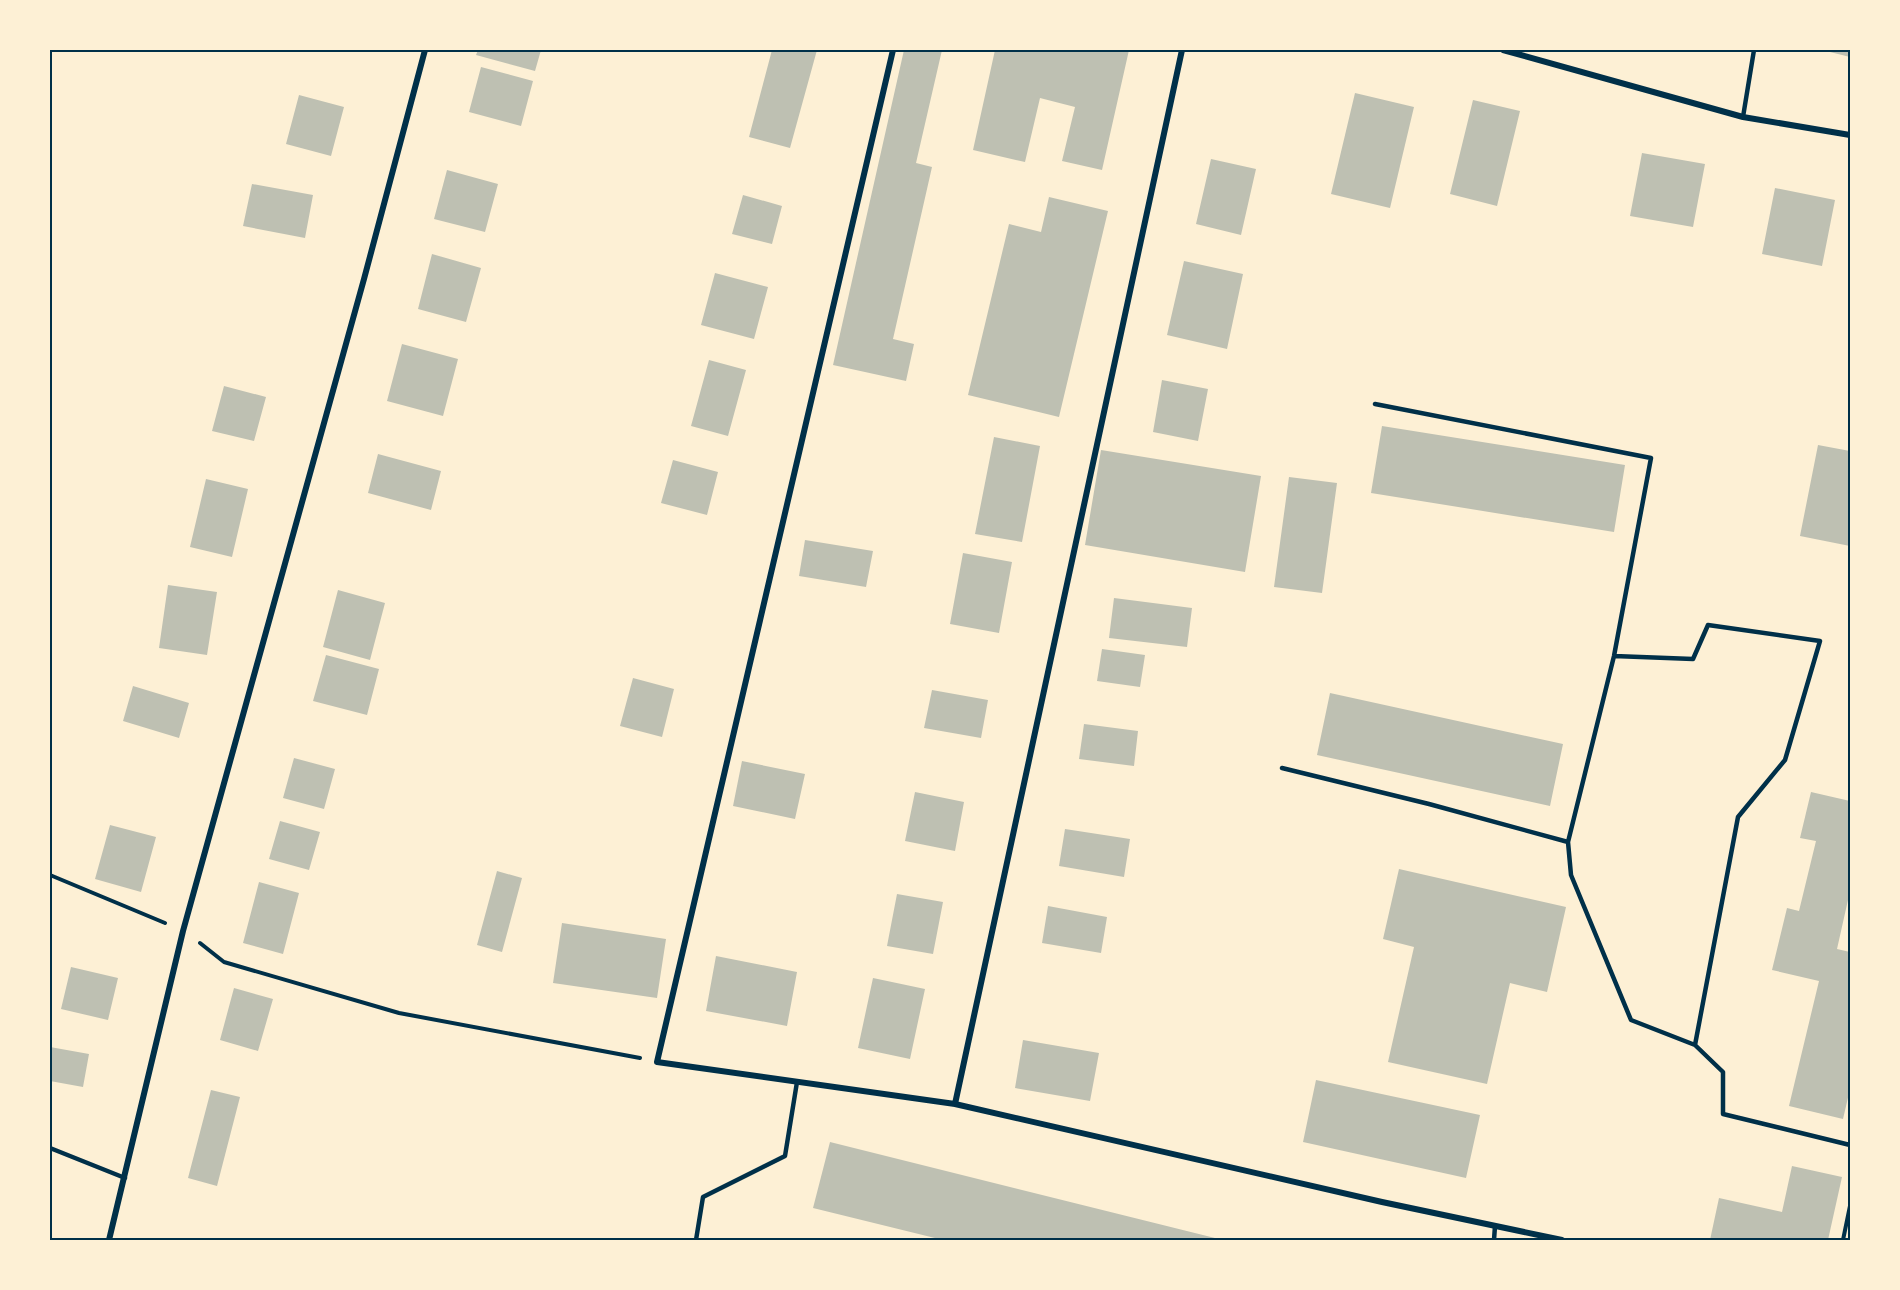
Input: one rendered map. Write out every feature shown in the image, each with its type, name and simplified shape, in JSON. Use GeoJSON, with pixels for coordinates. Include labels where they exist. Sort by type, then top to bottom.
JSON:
{"type":"FeatureCollection","features":[{"type":"Feature","properties":{"kind":"street"},"geometry":{"type":"LineString","coordinates":[[109,1240],[183,931],[364,279],[424,50]]}},
{"type":"Feature","properties":{"kind":"street"},"geometry":{"type":"LineString","coordinates":[[893,50],[657,1062],[954,1104],[1562,1240]]}},
{"type":"Feature","properties":{"kind":"street"},"geometry":{"type":"LineString","coordinates":[[954,1104],[1182,50]]}},
{"type":"Feature","properties":{"kind":"street"},"geometry":{"type":"LineString","coordinates":[[1503,50],[1743,117],[1851,135]]}},
{"type":"Feature","properties":{"kind":"lane"},"geometry":{"type":"LineString","coordinates":[[1743,117],[1754,50]]}},
{"type":"Feature","properties":{"kind":"lane"},"geometry":{"type":"LineString","coordinates":[[1375,405],[1651,458],[1614,656],[1568,842],[1571,875],[1631,1020],[1695,1045],[1723,1072],[1723,1114],[1851,1145]]}},
{"type":"Feature","properties":{"kind":"lane"},"geometry":{"type":"LineString","coordinates":[[1614,656],[1693,659],[1708,625],[1820,641],[1785,760],[1738,817],[1695,1045]]}},
{"type":"Feature","properties":{"kind":"lane"},"geometry":{"type":"LineString","coordinates":[[1282,768],[1430,804],[1568,842]]}},
{"type":"Feature","properties":{"kind":"lane"},"geometry":{"type":"LineString","coordinates":[[696,1240],[703,1197],[785,1156],[798,1082]]}},
{"type":"Feature","properties":{"kind":"lane"},"geometry":{"type":"LineString","coordinates":[[50,1148],[125,1178]]}},
{"type":"Feature","properties":{"kind":"lane"},"geometry":{"type":"LineString","coordinates":[[1494,1240],[1495,1226]]}},
{"type":"Feature","properties":{"kind":"path"},"geometry":{"type":"LineString","coordinates":[[50,875],[183,931],[224,962],[399,1013],[657,1062]]}},
{"type":"Feature","properties":{"kind":"path"},"geometry":{"type":"LineString","coordinates":[[1843,1240],[1851,1206]]}},
{"type":"Feature","properties":{"kind":"path"},"geometry":{"type":"LineString","coordinates":[[1845,1233],[1851,1234]]}},
{"type":"Feature","properties":{"kind":"building"},"geometry":{"type":"Polygon","coordinates":[[[478,50],[541,50],[535,71],[476,55],[478,50]]]}},
{"type":"Feature","properties":{"kind":"building"},"geometry":{"type":"Polygon","coordinates":[[[772,50],[817,50],[790,148],[749,137],[772,50]]]}},
{"type":"Feature","properties":{"kind":"building"},"geometry":{"type":"Polygon","coordinates":[[[904,50],[942,50],[916,163],[932,167],[893,339],[914,344],[906,381],[833,365],[904,50]]]}},
{"type":"Feature","properties":{"kind":"building"},"geometry":{"type":"Polygon","coordinates":[[[995,50],[1129,50],[1102,170],[1062,161],[1075,107],[1040,98],[1025,162],[973,150],[995,50]]]}},
{"type":"Feature","properties":{"kind":"building"},"geometry":{"type":"Polygon","coordinates":[[[1822,50],[1850,50],[1850,57],[1822,50]]]}},
{"type":"Feature","properties":{"kind":"building"},"geometry":{"type":"Polygon","coordinates":[[[481,67],[533,81],[521,126],[469,112],[481,67]]]}},
{"type":"Feature","properties":{"kind":"building"},"geometry":{"type":"Polygon","coordinates":[[[1355,93],[1414,107],[1390,208],[1331,194],[1355,93]]]}},
{"type":"Feature","properties":{"kind":"building"},"geometry":{"type":"Polygon","coordinates":[[[299,95],[344,107],[331,156],[286,144],[299,95]]]}},
{"type":"Feature","properties":{"kind":"building"},"geometry":{"type":"Polygon","coordinates":[[[1473,100],[1520,111],[1497,206],[1450,194],[1473,100]]]}},
{"type":"Feature","properties":{"kind":"building"},"geometry":{"type":"Polygon","coordinates":[[[1642,153],[1705,164],[1693,227],[1630,216],[1642,153]]]}},
{"type":"Feature","properties":{"kind":"building"},"geometry":{"type":"Polygon","coordinates":[[[1211,159],[1256,169],[1241,235],[1196,224],[1211,159]]]}},
{"type":"Feature","properties":{"kind":"building"},"geometry":{"type":"Polygon","coordinates":[[[447,170],[498,184],[485,232],[434,219],[447,170]]]}},
{"type":"Feature","properties":{"kind":"building"},"geometry":{"type":"Polygon","coordinates":[[[252,184],[313,195],[305,238],[243,226],[252,184]]]}},
{"type":"Feature","properties":{"kind":"building"},"geometry":{"type":"Polygon","coordinates":[[[1775,188],[1835,200],[1822,266],[1762,254],[1775,188]]]}},
{"type":"Feature","properties":{"kind":"building"},"geometry":{"type":"Polygon","coordinates":[[[743,195],[782,206],[772,244],[732,234],[743,195]]]}},
{"type":"Feature","properties":{"kind":"building"},"geometry":{"type":"Polygon","coordinates":[[[1049,197],[1108,211],[1059,417],[968,395],[1009,224],[1041,232],[1049,197]]]}},
{"type":"Feature","properties":{"kind":"building"},"geometry":{"type":"Polygon","coordinates":[[[432,254],[481,268],[466,322],[418,309],[432,254]]]}},
{"type":"Feature","properties":{"kind":"building"},"geometry":{"type":"Polygon","coordinates":[[[1184,261],[1243,274],[1227,349],[1167,335],[1184,261]]]}},
{"type":"Feature","properties":{"kind":"building"},"geometry":{"type":"Polygon","coordinates":[[[715,273],[768,287],[754,339],[701,325],[715,273]]]}},
{"type":"Feature","properties":{"kind":"building"},"geometry":{"type":"Polygon","coordinates":[[[402,344],[458,359],[443,416],[387,401],[402,344]]]}},
{"type":"Feature","properties":{"kind":"building"},"geometry":{"type":"Polygon","coordinates":[[[709,360],[746,370],[728,436],[691,426],[709,360]]]}},
{"type":"Feature","properties":{"kind":"building"},"geometry":{"type":"Polygon","coordinates":[[[1162,380],[1208,389],[1198,441],[1153,432],[1162,380]]]}},
{"type":"Feature","properties":{"kind":"building"},"geometry":{"type":"Polygon","coordinates":[[[224,386],[266,397],[254,441],[212,431],[224,386]]]}},
{"type":"Feature","properties":{"kind":"building"},"geometry":{"type":"Polygon","coordinates":[[[1382,426],[1625,465],[1614,532],[1371,493],[1382,426]]]}},
{"type":"Feature","properties":{"kind":"building"},"geometry":{"type":"Polygon","coordinates":[[[994,437],[1040,446],[1022,542],[975,534],[994,437]]]}},
{"type":"Feature","properties":{"kind":"building"},"geometry":{"type":"Polygon","coordinates":[[[1818,445],[1850,451],[1850,546],[1800,536],[1818,445]]]}},
{"type":"Feature","properties":{"kind":"building"},"geometry":{"type":"Polygon","coordinates":[[[1101,450],[1261,476],[1245,572],[1085,545],[1101,450]]]}},
{"type":"Feature","properties":{"kind":"building"},"geometry":{"type":"Polygon","coordinates":[[[378,454],[441,471],[431,510],[368,493],[378,454]]]}},
{"type":"Feature","properties":{"kind":"building"},"geometry":{"type":"Polygon","coordinates":[[[673,460],[718,472],[707,515],[661,503],[673,460]]]}},
{"type":"Feature","properties":{"kind":"building"},"geometry":{"type":"Polygon","coordinates":[[[1289,477],[1337,483],[1322,593],[1274,587],[1289,477]]]}},
{"type":"Feature","properties":{"kind":"building"},"geometry":{"type":"Polygon","coordinates":[[[206,479],[248,489],[232,557],[190,547],[206,479]]]}},
{"type":"Feature","properties":{"kind":"building"},"geometry":{"type":"Polygon","coordinates":[[[805,540],[873,551],[866,587],[799,576],[805,540]]]}},
{"type":"Feature","properties":{"kind":"building"},"geometry":{"type":"Polygon","coordinates":[[[963,553],[1012,562],[999,633],[950,624],[963,553]]]}},
{"type":"Feature","properties":{"kind":"building"},"geometry":{"type":"Polygon","coordinates":[[[168,585],[217,592],[207,655],[159,648],[168,585]]]}},
{"type":"Feature","properties":{"kind":"building"},"geometry":{"type":"Polygon","coordinates":[[[338,590],[385,603],[370,660],[323,647],[338,590]]]}},
{"type":"Feature","properties":{"kind":"building"},"geometry":{"type":"Polygon","coordinates":[[[1114,598],[1192,608],[1187,647],[1109,638],[1114,598]]]}},
{"type":"Feature","properties":{"kind":"building"},"geometry":{"type":"Polygon","coordinates":[[[1102,649],[1145,655],[1140,687],[1097,681],[1102,649]]]}},
{"type":"Feature","properties":{"kind":"building"},"geometry":{"type":"Polygon","coordinates":[[[326,655],[379,669],[367,715],[313,701],[326,655]]]}},
{"type":"Feature","properties":{"kind":"building"},"geometry":{"type":"Polygon","coordinates":[[[633,678],[674,689],[662,737],[620,726],[633,678]]]}},
{"type":"Feature","properties":{"kind":"building"},"geometry":{"type":"Polygon","coordinates":[[[133,686],[189,703],[179,738],[123,721],[133,686]]]}},
{"type":"Feature","properties":{"kind":"building"},"geometry":{"type":"Polygon","coordinates":[[[932,690],[988,700],[981,738],[924,728],[932,690]]]}},
{"type":"Feature","properties":{"kind":"building"},"geometry":{"type":"Polygon","coordinates":[[[1330,693],[1563,744],[1550,806],[1317,755],[1330,693]]]}},
{"type":"Feature","properties":{"kind":"building"},"geometry":{"type":"Polygon","coordinates":[[[1084,724],[1138,731],[1134,766],[1079,759],[1084,724]]]}},
{"type":"Feature","properties":{"kind":"building"},"geometry":{"type":"Polygon","coordinates":[[[294,758],[335,769],[324,809],[283,798],[294,758]]]}},
{"type":"Feature","properties":{"kind":"building"},"geometry":{"type":"Polygon","coordinates":[[[742,761],[805,774],[795,819],[733,806],[742,761]]]}},
{"type":"Feature","properties":{"kind":"building"},"geometry":{"type":"Polygon","coordinates":[[[915,792],[964,802],[955,851],[905,841],[915,792]]]}},
{"type":"Feature","properties":{"kind":"building"},"geometry":{"type":"Polygon","coordinates":[[[1811,792],[1850,801],[1850,891],[1837,949],[1850,952],[1850,1089],[1843,1119],[1789,1106],[1819,981],[1772,970],[1787,908],[1799,911],[1816,841],[1800,838],[1811,792]]]}},
{"type":"Feature","properties":{"kind":"building"},"geometry":{"type":"Polygon","coordinates":[[[280,821],[320,832],[309,870],[269,859],[280,821]]]}},
{"type":"Feature","properties":{"kind":"building"},"geometry":{"type":"Polygon","coordinates":[[[110,825],[156,837],[141,892],[95,879],[110,825]]]}},
{"type":"Feature","properties":{"kind":"building"},"geometry":{"type":"Polygon","coordinates":[[[1065,829],[1130,839],[1124,877],[1059,866],[1065,829]]]}},
{"type":"Feature","properties":{"kind":"building"},"geometry":{"type":"Polygon","coordinates":[[[1399,869],[1566,907],[1547,992],[1510,983],[1487,1084],[1388,1062],[1414,947],[1383,939],[1399,869]]]}},
{"type":"Feature","properties":{"kind":"building"},"geometry":{"type":"Polygon","coordinates":[[[497,871],[522,878],[502,952],[477,945],[497,871]]]}},
{"type":"Feature","properties":{"kind":"building"},"geometry":{"type":"Polygon","coordinates":[[[259,882],[299,893],[283,954],[243,943],[259,882]]]}},
{"type":"Feature","properties":{"kind":"building"},"geometry":{"type":"Polygon","coordinates":[[[897,894],[943,902],[933,954],[887,946],[897,894]]]}},
{"type":"Feature","properties":{"kind":"building"},"geometry":{"type":"Polygon","coordinates":[[[1048,906],[1107,917],[1101,953],[1042,943],[1048,906]]]}},
{"type":"Feature","properties":{"kind":"building"},"geometry":{"type":"Polygon","coordinates":[[[562,923],[666,939],[657,998],[553,983],[562,923]]]}},
{"type":"Feature","properties":{"kind":"building"},"geometry":{"type":"Polygon","coordinates":[[[716,956],[797,972],[787,1026],[706,1011],[716,956]]]}},
{"type":"Feature","properties":{"kind":"building"},"geometry":{"type":"Polygon","coordinates":[[[71,967],[118,978],[108,1020],[61,1009],[71,967]]]}},
{"type":"Feature","properties":{"kind":"building"},"geometry":{"type":"Polygon","coordinates":[[[873,978],[925,989],[910,1059],[858,1048],[873,978]]]}},
{"type":"Feature","properties":{"kind":"building"},"geometry":{"type":"Polygon","coordinates":[[[234,988],[273,999],[258,1051],[220,1040],[234,988]]]}},
{"type":"Feature","properties":{"kind":"building"},"geometry":{"type":"Polygon","coordinates":[[[1023,1040],[1099,1053],[1090,1101],[1015,1088],[1023,1040]]]}},
{"type":"Feature","properties":{"kind":"building"},"geometry":{"type":"Polygon","coordinates":[[[50,1047],[89,1054],[83,1087],[50,1081],[50,1047]]]}},
{"type":"Feature","properties":{"kind":"building"},"geometry":{"type":"Polygon","coordinates":[[[1316,1080],[1480,1115],[1466,1178],[1303,1142],[1316,1080]]]}},
{"type":"Feature","properties":{"kind":"building"},"geometry":{"type":"Polygon","coordinates":[[[211,1090],[240,1097],[217,1186],[188,1178],[211,1090]]]}},
{"type":"Feature","properties":{"kind":"building"},"geometry":{"type":"Polygon","coordinates":[[[830,1142],[1223,1240],[943,1240],[813,1208],[830,1142]]]}},
{"type":"Feature","properties":{"kind":"building"},"geometry":{"type":"Polygon","coordinates":[[[1792,1166],[1842,1177],[1828,1240],[1710,1240],[1719,1198],[1782,1212],[1792,1166]]]}}]}
